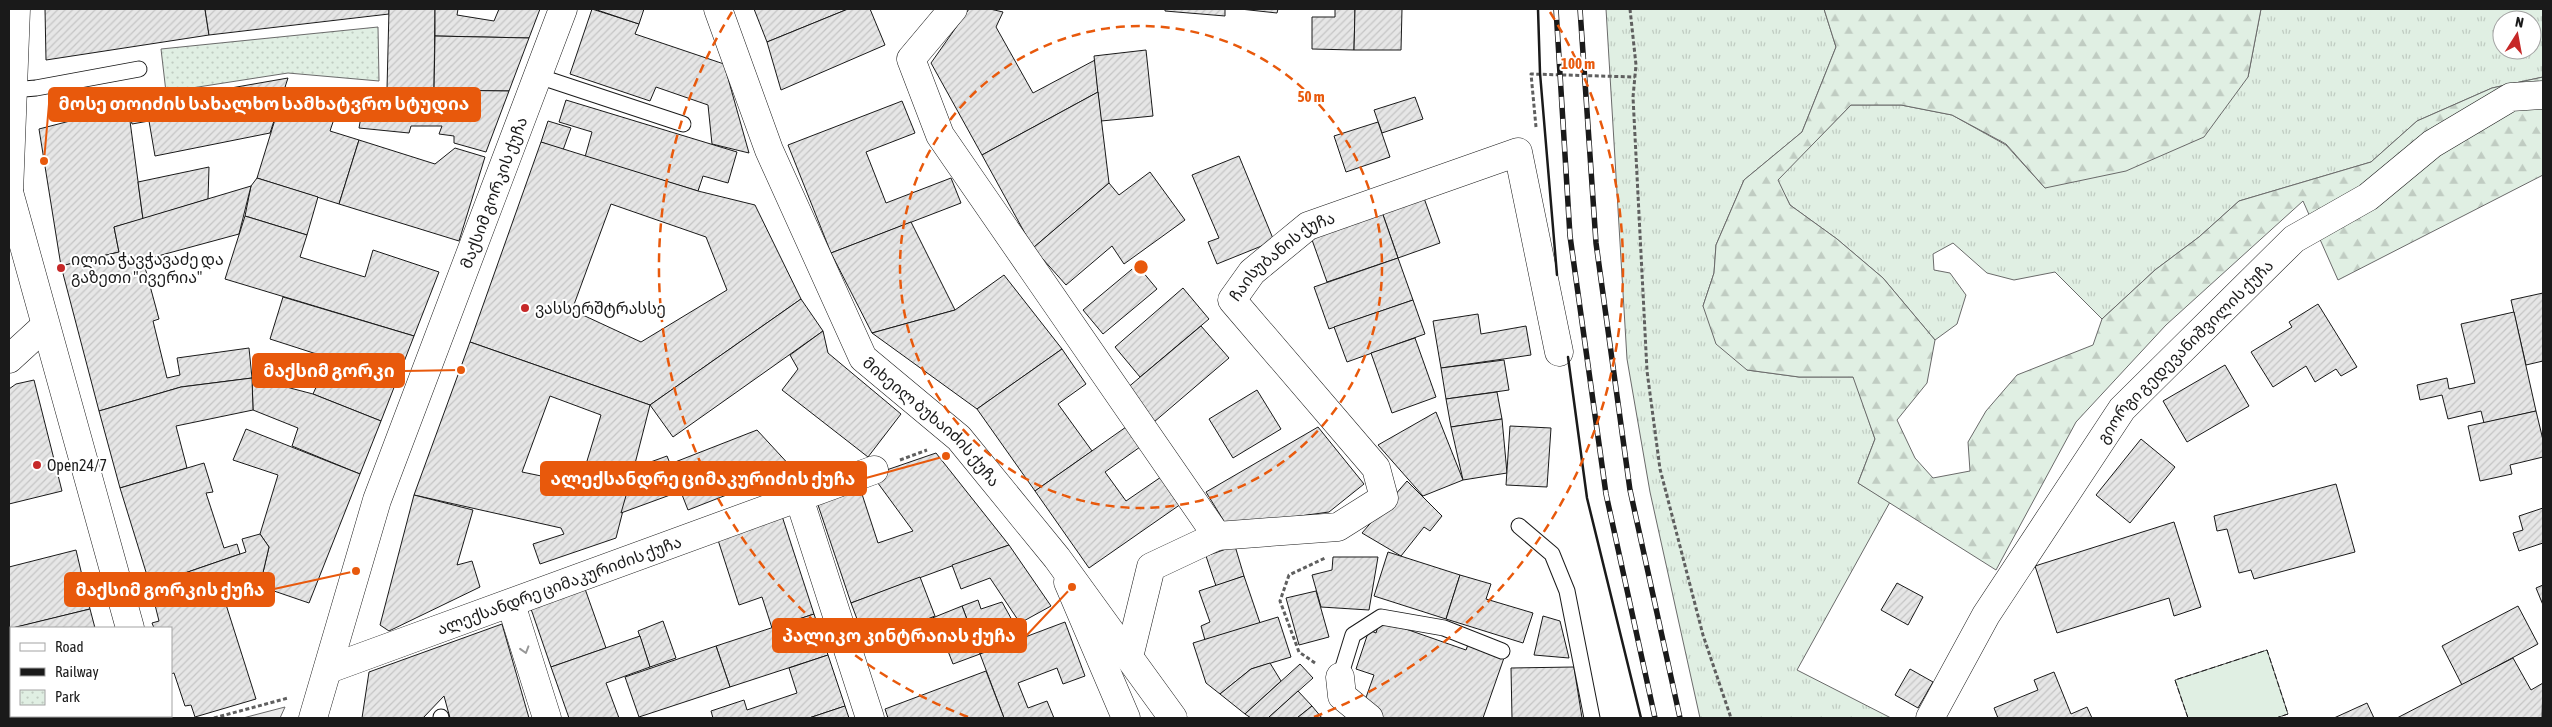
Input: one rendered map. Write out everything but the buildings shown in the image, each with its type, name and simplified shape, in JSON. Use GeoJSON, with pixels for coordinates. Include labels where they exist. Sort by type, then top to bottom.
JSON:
{"type":"FeatureCollection","features":[{"type":"Feature","properties":{"kind":"street","name":"მაქსიმ გორკის ქუჩა"},"geometry":{"type":"LineString","coordinates":[[315,718],[377,500],[563,9]]}},
{"type":"Feature","properties":{"kind":"street","name":"მიხეილ ბუხაიძის ქუჩა"},"geometry":{"type":"LineString","coordinates":[[718,9],[768,150],[864,358],[959,438],[1057,558],[1173,718]]}},
{"type":"Feature","properties":{"kind":"street"},"geometry":{"type":"LineString","coordinates":[[953,9],[911,59],[940,135],[1217,536]]}},
{"type":"Feature","properties":{"kind":"street"},"geometry":{"type":"LineString","coordinates":[[13,31],[9,193],[45,326],[66,392],[130,627]]}},
{"type":"Feature","properties":{"kind":"street","name":"გიორგი გედევანიშვილის ქუჩა"},"geometry":{"type":"LineString","coordinates":[[1930,718],[1986,615],[2122,409],[2294,239],[2368,197],[2432,144],[2511,97],[2543,95]]}},
{"type":"Feature","properties":{"kind":"street","name":"ჩაისუბანის ქუჩა"},"geometry":{"type":"LineString","coordinates":[[1129,657],[1150,567],[1217,536],[1338,527],[1384,498],[1376,468],[1232,300],[1252,272],[1308,226],[1518,152],[1520,160]]}},
{"type":"Feature","properties":{"kind":"street"},"geometry":{"type":"LineString","coordinates":[[1520,160],[1559,352]]}},
{"type":"Feature","properties":{"kind":"street"},"geometry":{"type":"LineString","coordinates":[[9,359],[45,326]]}},
{"type":"Feature","properties":{"kind":"street","name":"ალექსანდრე ციმაკურიძის ქუჩა"},"geometry":{"type":"LineString","coordinates":[[326,679],[511,604],[874,470]]}},
{"type":"Feature","properties":{"kind":"street"},"geometry":{"type":"LineString","coordinates":[[799,498],[870,718]]}},
{"type":"Feature","properties":{"kind":"street"},"geometry":{"type":"LineString","coordinates":[[1057,558],[1126,718]]}},
{"type":"Feature","properties":{"kind":"street"},"geometry":{"type":"LineString","coordinates":[[511,604],[547,718]]}},
{"type":"Feature","properties":{"kind":"street"},"geometry":{"type":"LineString","coordinates":[[1340,677],[1342,696],[1369,718]]}},
{"type":"Feature","properties":{"kind":"lane"},"geometry":{"type":"LineString","coordinates":[[12,90],[36,88],[140,69]]}},
{"type":"Feature","properties":{"kind":"lane"},"geometry":{"type":"LineString","coordinates":[[538,76],[683,124]]}},
{"type":"Feature","properties":{"kind":"lane"},"geometry":{"type":"LineString","coordinates":[[1519,526],[1552,554],[1567,591],[1592,718]]}},
{"type":"Feature","properties":{"kind":"lane"},"geometry":{"type":"LineString","coordinates":[[1340,677],[1353,636],[1381,617],[1444,628],[1502,651]]}},
{"type":"Feature","properties":{"kind":"path"},"geometry":{"type":"LineString","coordinates":[[1630,9],[1636,66],[1633,97],[1647,371],[1660,469],[1703,635],[1731,718]]}},
{"type":"Feature","properties":{"kind":"path"},"geometry":{"type":"LineString","coordinates":[[1520,160],[1537,136],[1531,74],[1635,77]]}},
{"type":"Feature","properties":{"kind":"path"},"geometry":{"type":"LineString","coordinates":[[874,470],[959,438]]}},
{"type":"Feature","properties":{"kind":"path"},"geometry":{"type":"LineString","coordinates":[[1338,527],[1335,546],[1322,561],[1289,575],[1280,601],[1299,652],[1340,677]]}},
{"type":"Feature","properties":{"kind":"path"},"geometry":{"type":"LineString","coordinates":[[214,718],[326,679]]}},
{"type":"Feature","properties":{"kind":"green space"},"geometry":{"type":"Polygon","coordinates":[[[1606,9],[1824,9],[1836,47],[1802,132],[1744,180],[1716,245],[1714,273],[1703,306],[1747,370],[1799,377],[1854,377],[1875,439],[1858,483],[1890,502],[1797,670],[1891,718],[1700,718],[1650,492],[1627,359],[1606,9]]]}},
{"type":"Feature","properties":{"kind":"green space"},"geometry":{"type":"Polygon","coordinates":[[[1824,9],[2261,9],[2248,77],[2204,137],[2126,171],[2045,188],[2006,144],[1952,115],[1901,105],[1851,105],[1778,180],[1790,205],[1837,239],[1883,278],[1935,340],[1927,383],[1897,420],[1915,458],[1933,478],[1970,471],[1968,442],[1986,411],[2017,375],[2093,345],[2102,319],[2155,270],[2199,237],[2239,201],[2371,162],[2417,121],[2492,88],[2543,77],[2543,175],[2338,280],[2303,201],[2166,325],[2076,422],[1996,570],[1858,483],[1875,439],[1853,377],[1799,377],[1747,370],[1716,344],[1703,306],[1714,273],[1716,245],[1744,180],[1802,132],[1836,47],[1824,9]]]}},
{"type":"Feature","properties":{"kind":"green space"},"geometry":{"type":"Polygon","coordinates":[[[2261,9],[2543,9],[2543,77],[2492,88],[2417,121],[2371,162],[2239,201],[2199,237],[2155,270],[2102,319],[2055,272],[2014,280],[1987,273],[1953,243],[1933,254],[1934,270],[1950,273],[1966,295],[1957,324],[1935,340],[1883,278],[1837,239],[1790,205],[1777,180],[1851,105],[1901,105],[1952,115],[2006,145],[2045,188],[2248,77],[2261,9]]]}},
{"type":"Feature","properties":{"kind":"green space"},"geometry":{"type":"Polygon","coordinates":[[[378,27],[379,81],[288,73],[166,92],[161,49],[378,27]]]}},
{"type":"Feature","properties":{"kind":"green space"},"geometry":{"type":"Polygon","coordinates":[[[2267,650],[2288,714],[2276,718],[2188,718],[2175,680],[2267,650]]]}},
{"type":"Feature","properties":{"kind":"shaded area"},"geometry":{"type":"Polygon","coordinates":[[[285,707],[280,718],[243,718],[285,707]]]}},
{"type":"Feature","properties":{"kind":"railway"},"geometry":{"type":"LineString","coordinates":[[1556,9],[1570,236],[1606,494],[1655,718]]}},
{"type":"Feature","properties":{"kind":"railway"},"geometry":{"type":"LineString","coordinates":[[1580,9],[1596,243],[1630,490],[1680,718]]}},
{"type":"Feature","properties":{"kind":"fence"},"geometry":{"type":"LineString","coordinates":[[2188,718],[2175,680],[2267,650],[2288,714],[2276,718]]}},
{"type":"Feature","properties":{"kind":"wall"},"geometry":{"type":"LineString","coordinates":[[1538,9],[1540,73],[1557,275]]}},
{"type":"Feature","properties":{"kind":"wall"},"geometry":{"type":"LineString","coordinates":[[1568,357],[1587,498],[1641,718]]}},
{"type":"Feature","properties":{"kind":"place","name":"მოსე თოიძის სახალხო სამხატვრო სტუდია"},"geometry":{"type":"Point","coordinates":[44,161]}},
{"type":"Feature","properties":{"kind":"place","name":"ილია ჭავჭავაძე და გაზეთი \"ივერია\""},"geometry":{"type":"Point","coordinates":[61,268]}},
{"type":"Feature","properties":{"kind":"place","name":"ვასსერშტრასსე"},"geometry":{"type":"Point","coordinates":[525,308]}},
{"type":"Feature","properties":{"kind":"place","name":"მაქსიმ გორკი"},"geometry":{"type":"Point","coordinates":[461,370]}},
{"type":"Feature","properties":{"kind":"place","name":"ალექსანდრე ციმაკურიძის ქუჩა"},"geometry":{"type":"Point","coordinates":[946,456]}},
{"type":"Feature","properties":{"kind":"place","name":"Open24/7"},"geometry":{"type":"Point","coordinates":[37,465]}},
{"type":"Feature","properties":{"kind":"place","name":"მაქსიმ გორკის ქუჩა"},"geometry":{"type":"Point","coordinates":[356,571]}},
{"type":"Feature","properties":{"kind":"place","name":"პალიკო კინტრაიას ქუჩა"},"geometry":{"type":"Point","coordinates":[1072,587]}}]}
